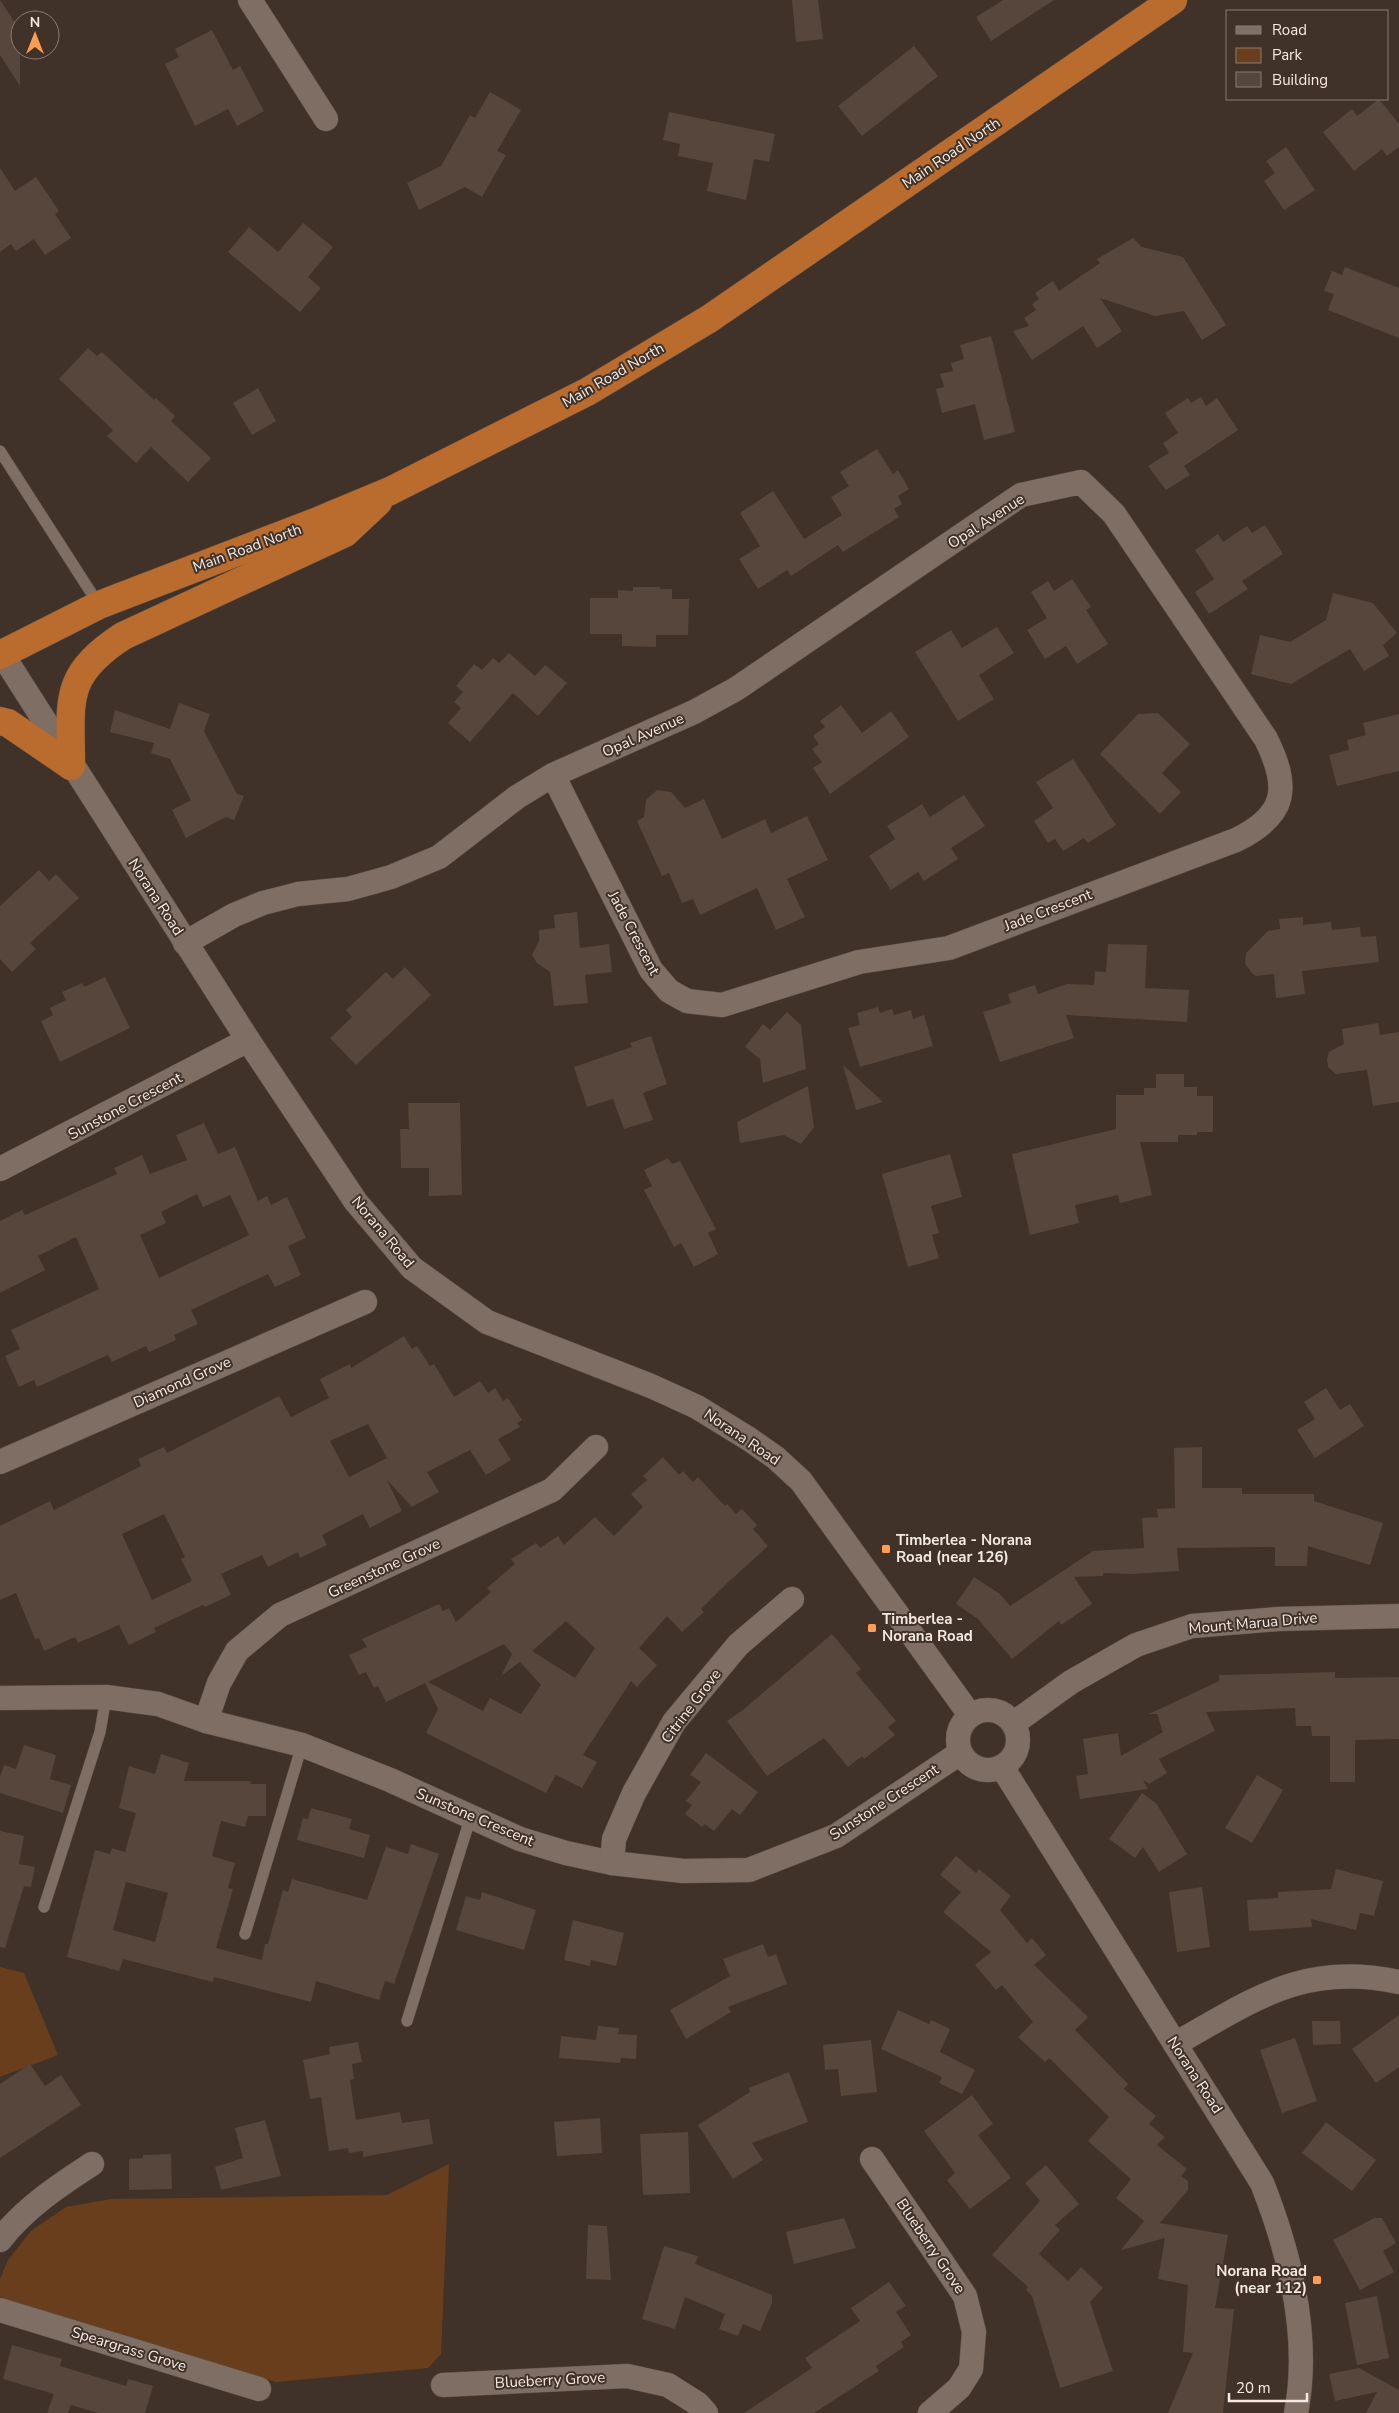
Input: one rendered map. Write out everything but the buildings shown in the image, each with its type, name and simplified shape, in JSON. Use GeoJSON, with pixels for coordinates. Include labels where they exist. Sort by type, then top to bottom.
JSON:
{"type":"FeatureCollection","features":[{"type":"Feature","properties":{"kind":"highway","name":"Main Road North"},"geometry":{"type":"LineString","coordinates":[[1,655],[99,604],[318,521],[390,491],[587,392],[709,319],[1173,0]]}},
{"type":"Feature","properties":{"kind":"highway"},"geometry":{"type":"LineString","coordinates":[[71,766],[71,704],[76,683],[86,666],[102,650],[124,636],[345,533],[390,491]]}},
{"type":"Feature","properties":{"kind":"highway"},"geometry":{"type":"LineString","coordinates":[[0,721],[8,723],[71,766]]}},
{"type":"Feature","properties":{"kind":"street"},"geometry":{"type":"LineString","coordinates":[[250,0],[326,119]]}},
{"type":"Feature","properties":{"kind":"street","name":"Opal Avenue"},"geometry":{"type":"LineString","coordinates":[[185,943],[234,915],[263,903],[298,894],[348,889],[391,877],[439,856],[517,797],[553,775],[694,712],[736,689],[1021,495],[1081,482]]}},
{"type":"Feature","properties":{"kind":"street","name":"Jade Crescent"},"geometry":{"type":"LineString","coordinates":[[553,775],[651,970],[669,991],[687,1001],[705,1004],[722,1005],[859,962],[949,948],[1254,831],[1269,820],[1280,802],[1281,786],[1278,762],[1266,739],[1114,514],[1081,482]]}},
{"type":"Feature","properties":{"kind":"street","name":"Norana Road"},"geometry":{"type":"LineString","coordinates":[[1,655],[185,943],[356,1202],[412,1268],[487,1322],[651,1386],[697,1407],[750,1439],[801,1481],[970,1715]]}},
{"type":"Feature","properties":{"kind":"street","name":"Sunstone Crescent"},"geometry":{"type":"LineString","coordinates":[[0,1169],[248,1040]]}},
{"type":"Feature","properties":{"kind":"street","name":"Diamond Grove"},"geometry":{"type":"LineString","coordinates":[[0,1462],[365,1302]]}},
{"type":"Feature","properties":{"kind":"street","name":"Greenstone Grove"},"geometry":{"type":"LineString","coordinates":[[206,1720],[219,1683],[236,1651],[280,1615],[552,1490],[596,1447]]}},
{"type":"Feature","properties":{"kind":"street","name":"Citrine Grove"},"geometry":{"type":"LineString","coordinates":[[612,1862],[614,1839],[638,1786],[674,1722],[738,1645],[792,1599]]}},
{"type":"Feature","properties":{"kind":"street","name":"Mount Marua Drive"},"geometry":{"type":"LineString","coordinates":[[1014,1723],[1071,1682],[1136,1645],[1192,1626],[1278,1619],[1399,1616]]}},
{"type":"Feature","properties":{"kind":"street","name":"Sunstone Crescent"},"geometry":{"type":"LineString","coordinates":[[0,1698],[106,1697],[158,1704],[206,1720],[302,1745],[471,1816],[520,1839],[566,1853],[612,1862],[683,1871],[750,1870],[836,1836],[960,1752]]}},
{"type":"Feature","properties":{"kind":"street"},"geometry":{"type":"LineString","coordinates":[[989,1710],[1007,1716],[1014,1723],[1018,1732],[1018,1748],[1011,1761],[993,1771],[973,1767],[965,1761],[957,1742],[958,1732],[970,1715],[989,1710]]}},
{"type":"Feature","properties":{"kind":"street","name":"Norana Road"},"geometry":{"type":"LineString","coordinates":[[1002,1767],[1262,2183],[1276,2217],[1294,2286],[1298,2319],[1298,2402],[1296,2413]]}},
{"type":"Feature","properties":{"kind":"street"},"geometry":{"type":"LineString","coordinates":[[1175,2044],[1253,2000],[1278,1988],[1296,1983],[1338,1976],[1374,1976],[1399,1982]]}},
{"type":"Feature","properties":{"kind":"street","name":"Blueberry Grove"},"geometry":{"type":"LineString","coordinates":[[872,2159],[965,2296],[974,2332],[971,2369],[960,2388],[930,2413]]}},
{"type":"Feature","properties":{"kind":"street"},"geometry":{"type":"LineString","coordinates":[[0,2240],[14,2222],[27,2211],[92,2164]]}},
{"type":"Feature","properties":{"kind":"street","name":"Speargrass Grove"},"geometry":{"type":"LineString","coordinates":[[0,2310],[259,2389]]}},
{"type":"Feature","properties":{"kind":"street","name":"Blueberry Grove"},"geometry":{"type":"LineString","coordinates":[[443,2385],[627,2376],[668,2385],[698,2404],[706,2413]]}},
{"type":"Feature","properties":{"kind":"lane"},"geometry":{"type":"LineString","coordinates":[[0,451],[99,604]]}},
{"type":"Feature","properties":{"kind":"lane"},"geometry":{"type":"LineString","coordinates":[[44,1907],[100,1732],[106,1697]]}},
{"type":"Feature","properties":{"kind":"lane"},"geometry":{"type":"LineString","coordinates":[[245,1934],[302,1745]]}},
{"type":"Feature","properties":{"kind":"lane"},"geometry":{"type":"LineString","coordinates":[[406,2021],[471,1816]]}},
{"type":"Feature","properties":{"kind":"green space"},"geometry":{"type":"Polygon","coordinates":[[[0,1967],[24,1973],[58,2055],[0,2077],[0,1967]]]}},
{"type":"Feature","properties":{"kind":"green space"},"geometry":{"type":"Polygon","coordinates":[[[449,2164],[441,2354],[428,2368],[276,2382],[0,2297],[0,2279],[8,2260],[31,2231],[66,2207],[111,2199],[387,2195],[449,2164]]]}},
{"type":"Feature","properties":{"kind":"place","name":"Timberlea - Norana Road (near 126)"},"geometry":{"type":"Point","coordinates":[886,1549]}},
{"type":"Feature","properties":{"kind":"place","name":"Timberlea - Norana Road"},"geometry":{"type":"Point","coordinates":[872,1628]}},
{"type":"Feature","properties":{"kind":"place","name":"Norana Road (near 112)"},"geometry":{"type":"Point","coordinates":[1317,2280]}}]}
